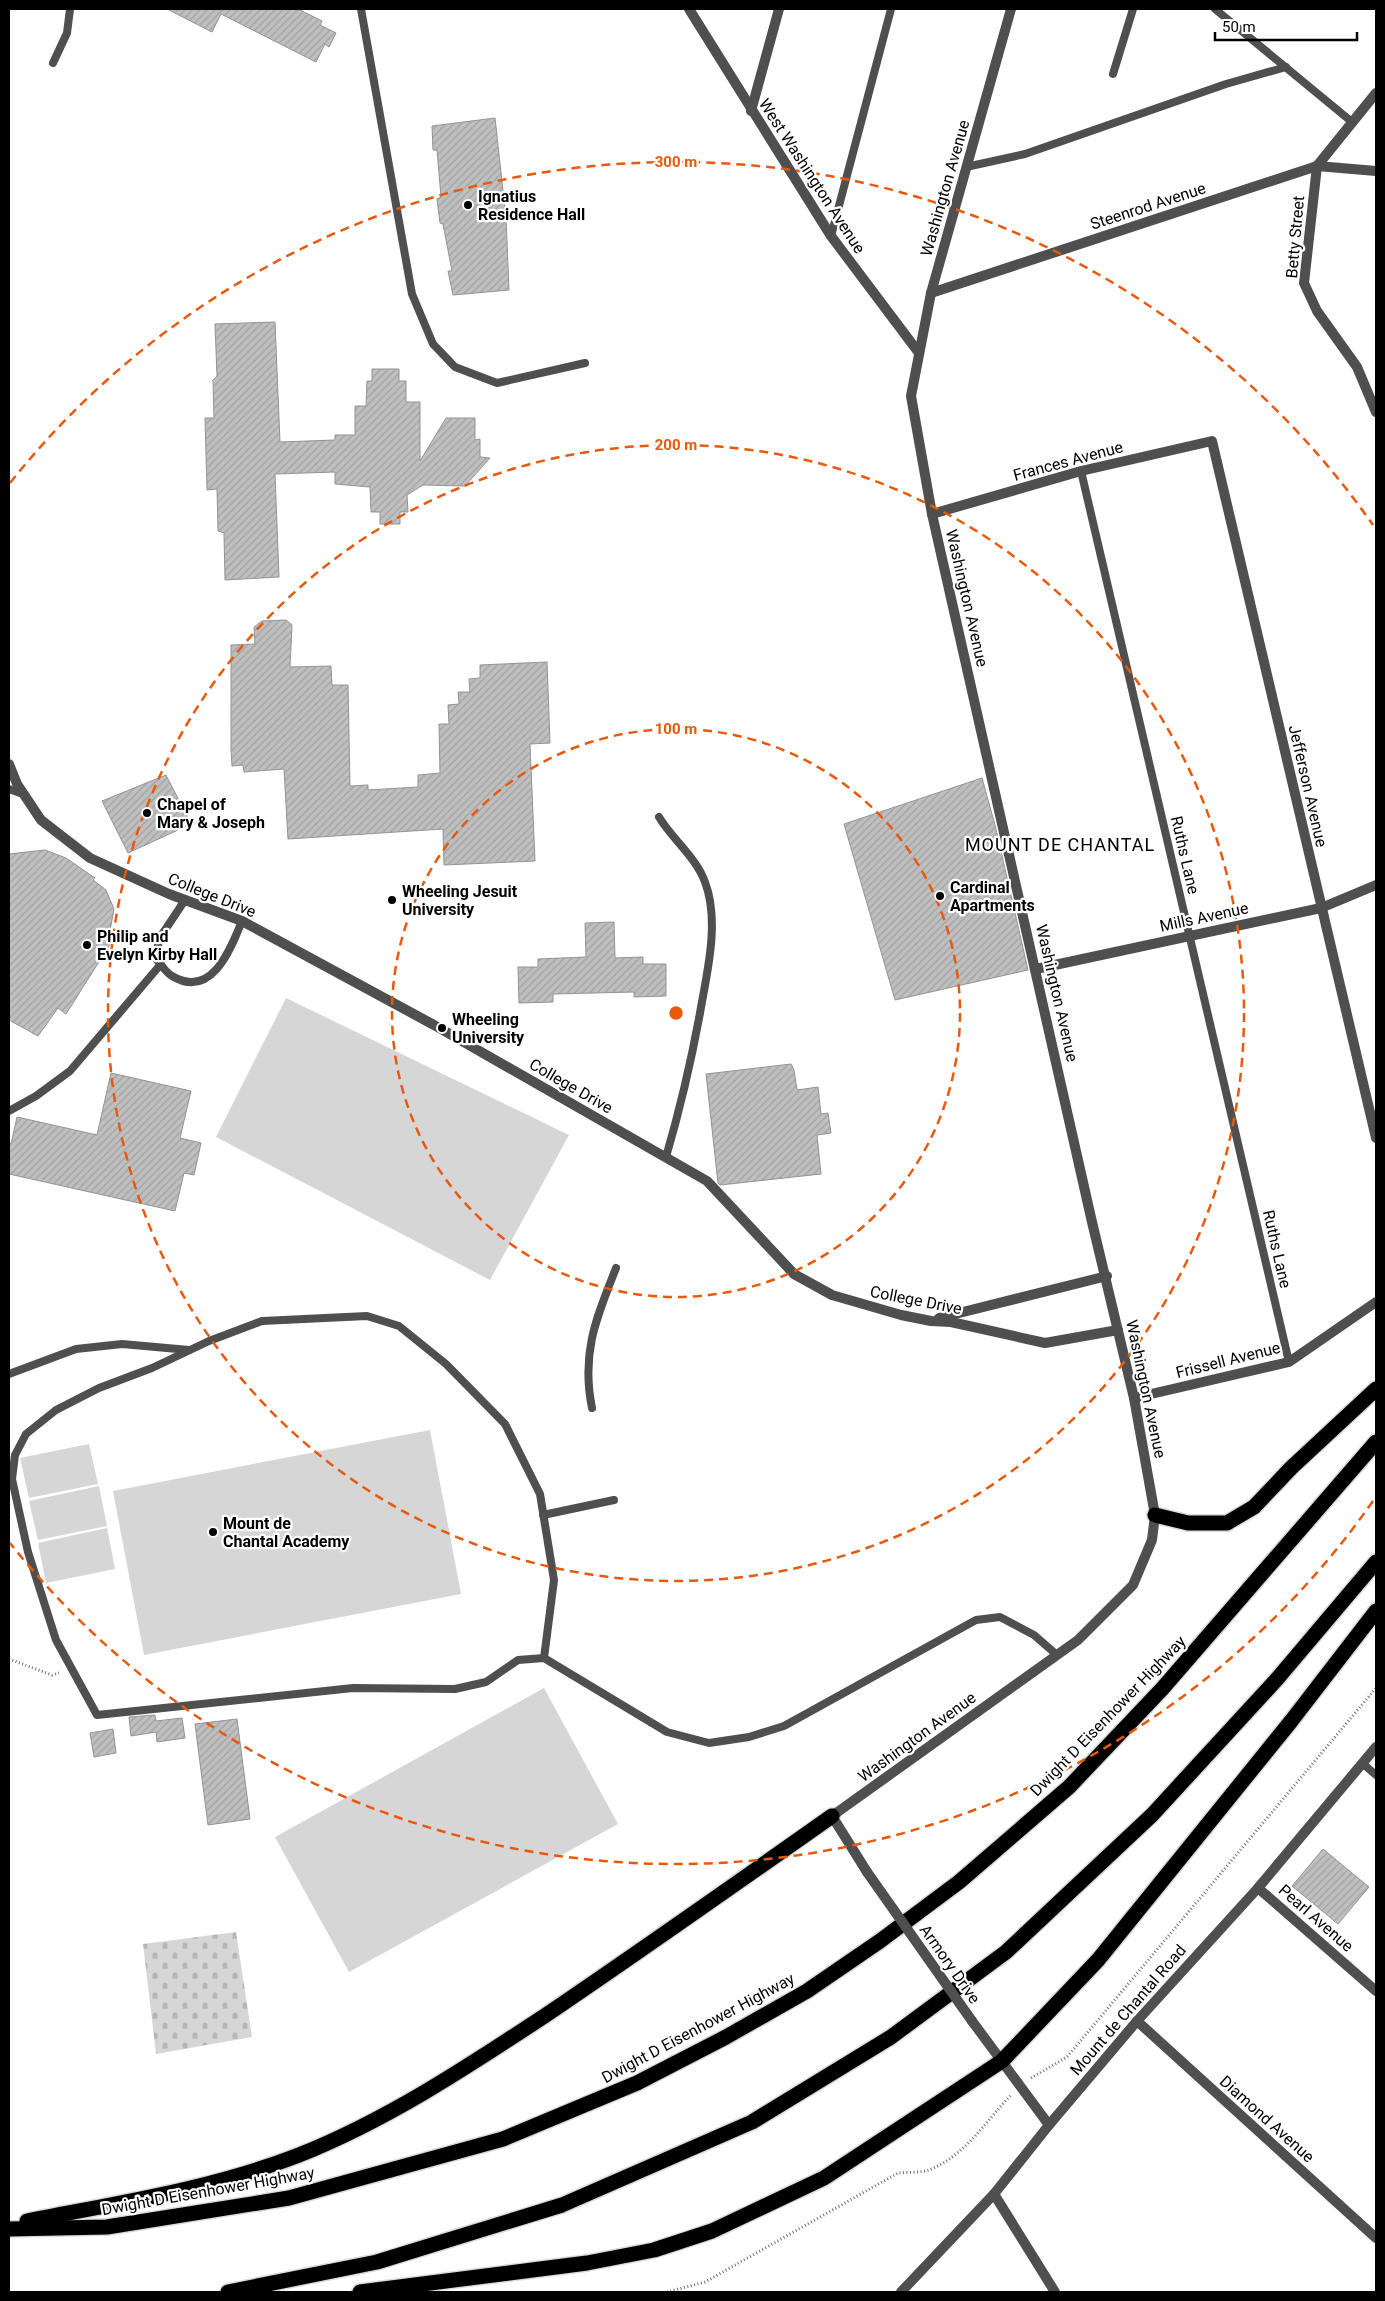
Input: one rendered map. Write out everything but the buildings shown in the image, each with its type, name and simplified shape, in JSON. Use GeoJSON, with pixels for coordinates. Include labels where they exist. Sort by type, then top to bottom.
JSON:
{"type":"FeatureCollection","features":[{"type":"Feature","properties":{"kind":"highway"},"geometry":{"type":"LineString","coordinates":[[1155,1515],[1188,1523],[1227,1523],[1254,1507],[1291,1468],[1376,1389]]}},
{"type":"Feature","properties":{"kind":"highway","name":"Dwight D Eisenhower Highway"},"geometry":{"type":"LineString","coordinates":[[9,2229],[108,2227],[290,2198],[503,2140],[637,2083],[726,2037],[791,2000],[880,1941],[959,1882],[1069,1787],[1162,1689],[1376,1442]]}},
{"type":"Feature","properties":{"kind":"highway"},"geometry":{"type":"LineString","coordinates":[[228,2292],[377,2262],[562,2205],[752,2122],[891,2037],[1006,1952],[1152,1815],[1277,1679],[1376,1562]]}},
{"type":"Feature","properties":{"kind":"highway"},"geometry":{"type":"LineString","coordinates":[[360,2292],[587,2263],[654,2250],[712,2230],[824,2178],[1002,2061],[1098,1960],[1292,1720],[1376,1611]]}},
{"type":"Feature","properties":{"kind":"highway"},"geometry":{"type":"LineString","coordinates":[[9,2225],[223,2180],[297,2155],[354,2131],[463,2070],[598,1980],[832,1816]]}},
{"type":"Feature","properties":{"kind":"street","name":"West Washington Avenue"},"geometry":{"type":"LineString","coordinates":[[689,9],[751,111],[831,236],[919,353]]}},
{"type":"Feature","properties":{"kind":"street"},"geometry":{"type":"LineString","coordinates":[[751,111],[778,9]]}},
{"type":"Feature","properties":{"kind":"street","name":"Washington Avenue"},"geometry":{"type":"LineString","coordinates":[[832,1816],[1078,1640],[1133,1585],[1152,1540],[1155,1515],[1134,1398],[1107,1276],[1092,1222],[932,514],[911,396],[931,293],[1011,9]]}},
{"type":"Feature","properties":{"kind":"street"},"geometry":{"type":"LineString","coordinates":[[1318,166],[1376,93]]}},
{"type":"Feature","properties":{"kind":"street","name":"Steenrod Avenue"},"geometry":{"type":"LineString","coordinates":[[931,293],[1318,166],[1376,171]]}},
{"type":"Feature","properties":{"kind":"street","name":"Betty Street"},"geometry":{"type":"LineString","coordinates":[[1318,166],[1304,283],[1317,311],[1357,367],[1376,412]]}},
{"type":"Feature","properties":{"kind":"street","name":"Frances Avenue"},"geometry":{"type":"LineString","coordinates":[[932,514],[1080,472],[1212,441]]}},
{"type":"Feature","properties":{"kind":"street","name":"Jefferson Avenue"},"geometry":{"type":"LineString","coordinates":[[1212,441],[1376,1138]]}},
{"type":"Feature","properties":{"kind":"street","name":"College Drive"},"geometry":{"type":"LineString","coordinates":[[9,764],[23,794],[41,820],[90,858],[185,900],[242,921],[434,1024],[707,1181],[794,1274],[832,1296],[901,1315],[931,1321],[951,1322],[1045,1343],[1118,1330]]}},
{"type":"Feature","properties":{"kind":"street","name":"Mills Avenue"},"geometry":{"type":"LineString","coordinates":[[1036,968],[1321,908],[1376,885]]}},
{"type":"Feature","properties":{"kind":"street"},"geometry":{"type":"LineString","coordinates":[[931,1321],[1107,1276]]}},
{"type":"Feature","properties":{"kind":"street","name":"Frissell Avenue"},"geometry":{"type":"LineString","coordinates":[[1134,1398],[1289,1362],[1375,1304]]}},
{"type":"Feature","properties":{"kind":"street","name":"Mount de Chantal Road"},"geometry":{"type":"LineString","coordinates":[[901,2292],[994,2194],[1049,2124],[1137,2021],[1258,1888],[1376,1747]]}},
{"type":"Feature","properties":{"kind":"street","name":"Armory Drive"},"geometry":{"type":"LineString","coordinates":[[832,1816],[867,1872],[972,2021],[1049,2124]]}},
{"type":"Feature","properties":{"kind":"street","name":"Pearl Avenue"},"geometry":{"type":"LineString","coordinates":[[1258,1888],[1376,1991]]}},
{"type":"Feature","properties":{"kind":"street","name":"Diamond Avenue"},"geometry":{"type":"LineString","coordinates":[[1137,2021],[1376,2238]]}},
{"type":"Feature","properties":{"kind":"street"},"geometry":{"type":"LineString","coordinates":[[994,2194],[1055,2292]]}},
{"type":"Feature","properties":{"kind":"lane"},"geometry":{"type":"LineString","coordinates":[[52,63],[67,33],[70,9]]}},
{"type":"Feature","properties":{"kind":"lane"},"geometry":{"type":"LineString","coordinates":[[361,9],[412,294],[433,344],[455,367],[497,383],[585,364]]}},
{"type":"Feature","properties":{"kind":"lane"},"geometry":{"type":"LineString","coordinates":[[831,236],[891,9]]}},
{"type":"Feature","properties":{"kind":"lane"},"geometry":{"type":"LineString","coordinates":[[1113,74],[1133,9]]}},
{"type":"Feature","properties":{"kind":"lane"},"geometry":{"type":"LineString","coordinates":[[1214,9],[1352,122]]}},
{"type":"Feature","properties":{"kind":"lane"},"geometry":{"type":"LineString","coordinates":[[966,167],[1025,154],[1226,84],[1286,67]]}},
{"type":"Feature","properties":{"kind":"lane","name":"Ruths Lane"},"geometry":{"type":"LineString","coordinates":[[1080,472],[1289,1362]]}},
{"type":"Feature","properties":{"kind":"lane"},"geometry":{"type":"LineString","coordinates":[[9,789],[23,794]]}},
{"type":"Feature","properties":{"kind":"lane"},"geometry":{"type":"LineString","coordinates":[[659,817],[669,834],[689,855],[705,881],[712,911],[708,964],[697,1027],[682,1106],[666,1157]]}},
{"type":"Feature","properties":{"kind":"lane"},"geometry":{"type":"LineString","coordinates":[[185,900],[159,940],[156,959],[172,976],[190,982],[208,978],[224,963],[242,921]]}},
{"type":"Feature","properties":{"kind":"lane"},"geometry":{"type":"LineString","coordinates":[[9,1111],[36,1096],[70,1071],[161,964]]}},
{"type":"Feature","properties":{"kind":"lane"},"geometry":{"type":"LineString","coordinates":[[592,1408],[587,1381],[589,1347],[596,1318],[616,1268]]}},
{"type":"Feature","properties":{"kind":"lane"},"geometry":{"type":"LineString","coordinates":[[544,1658],[554,1580],[540,1494],[506,1424],[446,1364],[399,1326],[367,1316],[262,1322],[189,1350],[152,1368],[98,1388],[56,1410],[26,1434],[15,1455],[12,1479],[28,1552],[56,1640],[97,1715],[353,1688],[456,1689],[486,1682],[518,1660],[544,1658],[667,1732],[709,1742],[750,1737],[784,1726],[976,1620],[1000,1617],[1034,1635],[1057,1654]]}},
{"type":"Feature","properties":{"kind":"lane"},"geometry":{"type":"LineString","coordinates":[[9,1374],[76,1349],[122,1344],[189,1350]]}},
{"type":"Feature","properties":{"kind":"lane"},"geometry":{"type":"LineString","coordinates":[[543,1515],[614,1500]]}},
{"type":"Feature","properties":{"kind":"lane"},"geometry":{"type":"LineString","coordinates":[[1362,1763],[1376,1775]]}},
{"type":"Feature","properties":{"kind":"path"},"geometry":{"type":"LineString","coordinates":[[9,1659],[52,1675],[72,1670]]}},
{"type":"Feature","properties":{"kind":"green space"},"geometry":{"type":"Polygon","coordinates":[[[286,998],[569,1135],[490,1280],[216,1137],[286,998]]]}},
{"type":"Feature","properties":{"kind":"green space"},"geometry":{"type":"Polygon","coordinates":[[[430,1430],[461,1594],[144,1655],[113,1491],[430,1430]]]}},
{"type":"Feature","properties":{"kind":"green space"},"geometry":{"type":"Polygon","coordinates":[[[89,1444],[98,1484],[29,1498],[20,1458],[89,1444]]]}},
{"type":"Feature","properties":{"kind":"green space"},"geometry":{"type":"Polygon","coordinates":[[[99,1486],[107,1526],[38,1540],[29,1501],[99,1486]]]}},
{"type":"Feature","properties":{"kind":"green space"},"geometry":{"type":"Polygon","coordinates":[[[107,1528],[115,1569],[46,1583],[38,1543],[107,1528]]]}},
{"type":"Feature","properties":{"kind":"green space"},"geometry":{"type":"Polygon","coordinates":[[[544,1688],[618,1824],[349,1972],[275,1837],[544,1688]]]}},
{"type":"Feature","properties":{"kind":"green space"},"geometry":{"type":"Polygon","coordinates":[[[236,1932],[252,2037],[156,2054],[143,1944],[236,1932]]]}},
{"type":"Feature","properties":{"kind":"place","name":"Ignatius Residence Hall"},"geometry":{"type":"Point","coordinates":[468,205]}},
{"type":"Feature","properties":{"kind":"place","name":"Chapel of Mary & Joseph"},"geometry":{"type":"Point","coordinates":[147,813]}},
{"type":"Feature","properties":{"kind":"place","name":"Cardinal Apartments"},"geometry":{"type":"Point","coordinates":[940,896]}},
{"type":"Feature","properties":{"kind":"place","name":"Wheeling Jesuit University"},"geometry":{"type":"Point","coordinates":[392,900]}},
{"type":"Feature","properties":{"kind":"place","name":"Philip and Evelyn Kirby Hall"},"geometry":{"type":"Point","coordinates":[87,945]}},
{"type":"Feature","properties":{"kind":"place","name":"Wheeling University"},"geometry":{"type":"Point","coordinates":[442,1028]}},
{"type":"Feature","properties":{"kind":"place","name":"Mount de Chantal Academy"},"geometry":{"type":"Point","coordinates":[213,1532]}},
{"type":"Feature","properties":{"kind":"district","name":"MOUNT DE CHANTAL"},"geometry":{"type":"Point","coordinates":[1060,844]}}]}
